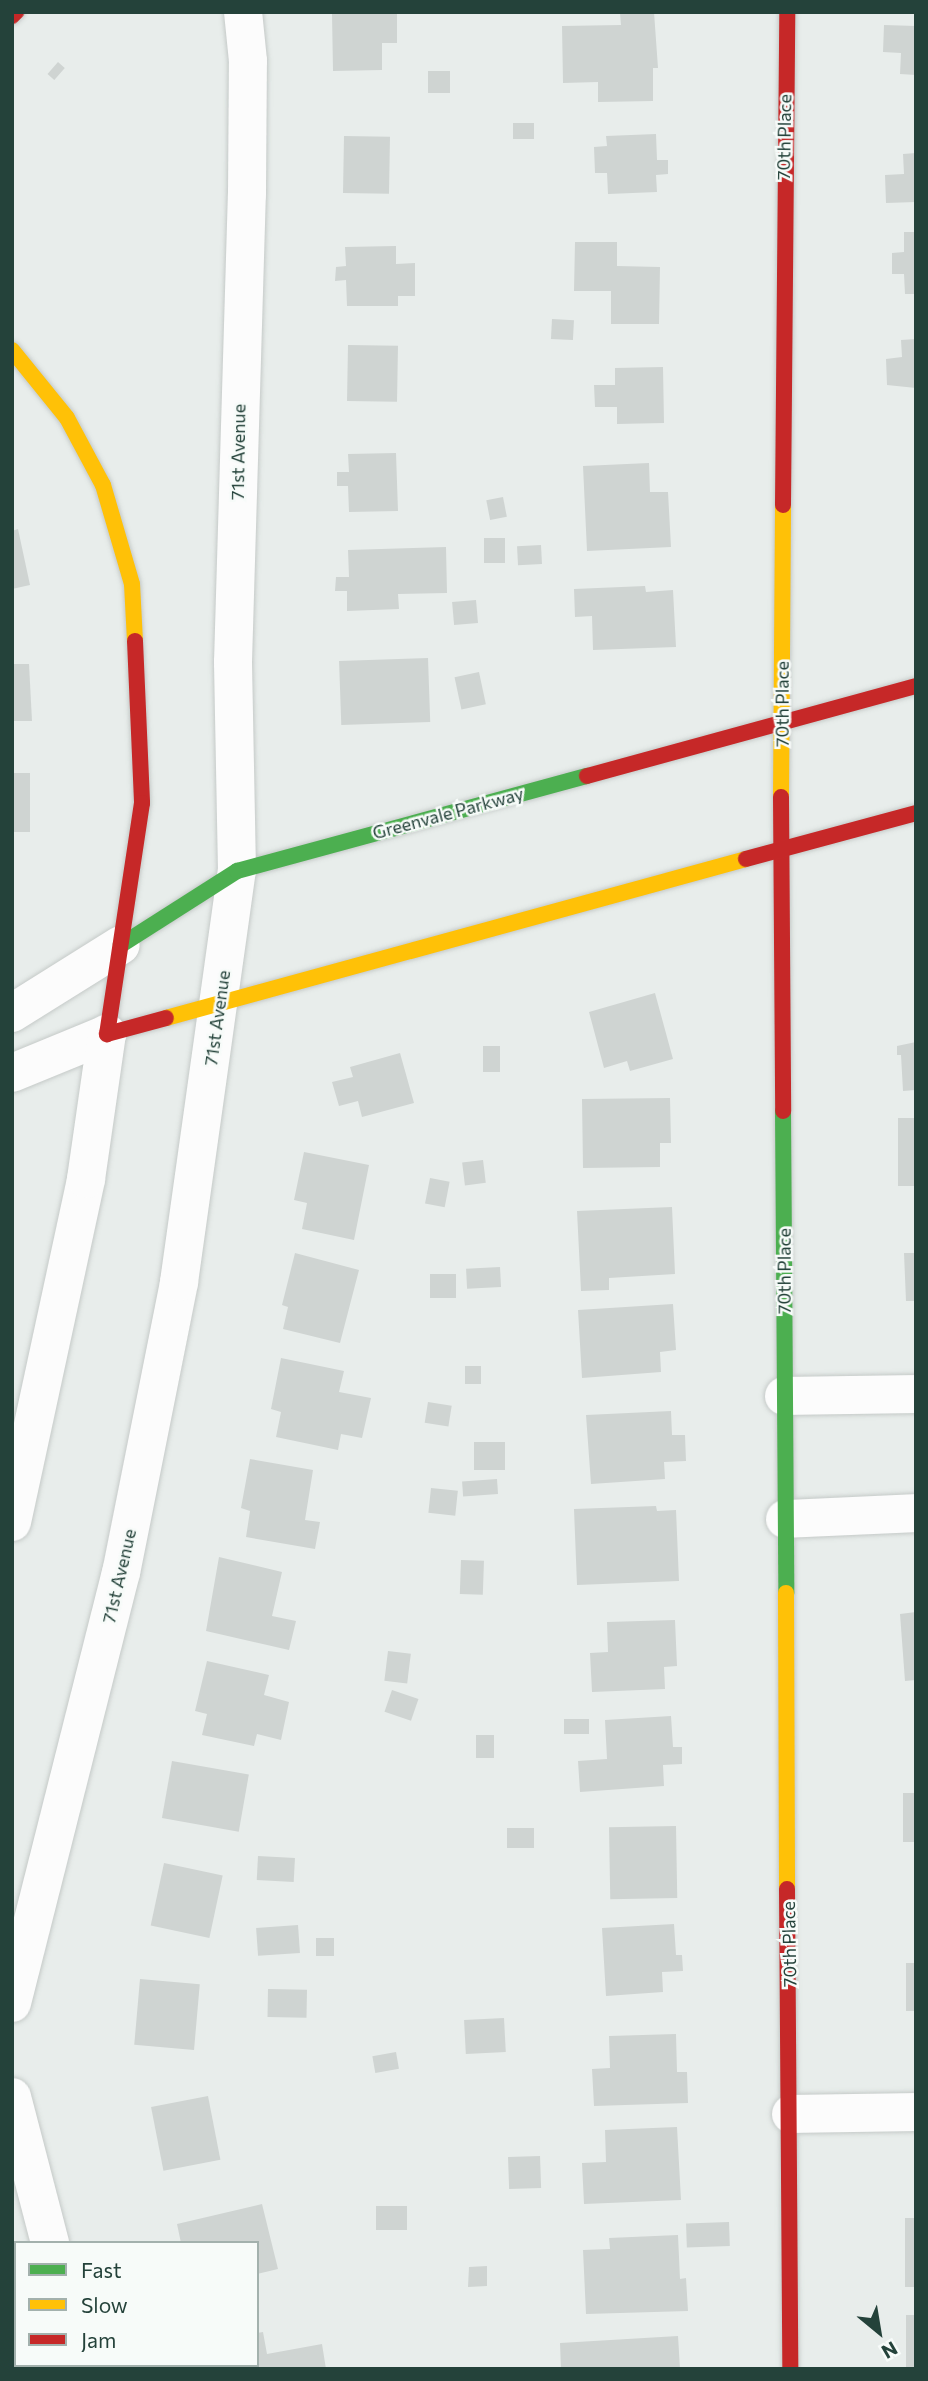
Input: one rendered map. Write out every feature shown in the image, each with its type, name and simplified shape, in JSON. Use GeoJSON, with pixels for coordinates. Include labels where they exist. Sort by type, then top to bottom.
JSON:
{"type":"FeatureCollection","features":[{"type":"Feature","properties":{"kind":"street"},"geometry":{"type":"LineString","coordinates":[[12,16],[16,12]]}},
{"type":"Feature","properties":{"kind":"street","name":"71st Avenue"},"geometry":{"type":"LineString","coordinates":[[12,2003],[121,1573],[179,1282],[237,871],[233,662],[247,181],[248,61],[243,12]]}},
{"type":"Feature","properties":{"kind":"street","name":"70th Place"},"geometry":{"type":"LineString","coordinates":[[787,12],[782,850],[791,2115],[790,2369]]}},
{"type":"Feature","properties":{"kind":"street"},"geometry":{"type":"LineString","coordinates":[[12,350],[67,418],[103,485],[132,584],[142,803],[86,1179],[12,1522]]}},
{"type":"Feature","properties":{"kind":"street","name":"Greenvale Parkway"},"geometry":{"type":"LineString","coordinates":[[12,1013],[237,871],[916,686]]}},
{"type":"Feature","properties":{"kind":"street"},"geometry":{"type":"LineString","coordinates":[[12,1073],[107,1034],[916,813]]}},
{"type":"Feature","properties":{"kind":"street"},"geometry":{"type":"LineString","coordinates":[[784,1396],[916,1394]]}},
{"type":"Feature","properties":{"kind":"street"},"geometry":{"type":"LineString","coordinates":[[785,1519],[916,1513]]}},
{"type":"Feature","properties":{"kind":"street"},"geometry":{"type":"LineString","coordinates":[[12,2097],[49,2241]]}},
{"type":"Feature","properties":{"kind":"street"},"geometry":{"type":"LineString","coordinates":[[791,2115],[916,2112]]}},
{"type":"Feature","properties":{"kind":"building"},"geometry":{"type":"Polygon","coordinates":[[[654,12],[658,68],[653,68],[653,101],[598,102],[598,82],[563,83],[562,26],[621,25],[620,13],[654,12]]]}},
{"type":"Feature","properties":{"kind":"building"},"geometry":{"type":"Polygon","coordinates":[[[397,13],[397,43],[382,43],[382,70],[333,71],[332,14],[397,13]]]}},
{"type":"Feature","properties":{"kind":"building"},"geometry":{"type":"Polygon","coordinates":[[[884,25],[916,26],[916,75],[900,74],[901,53],[883,52],[884,25]]]}},
{"type":"Feature","properties":{"kind":"building"},"geometry":{"type":"Polygon","coordinates":[[[58,62],[65,68],[54,80],[48,74],[58,62]]]}},
{"type":"Feature","properties":{"kind":"building"},"geometry":{"type":"Polygon","coordinates":[[[428,71],[450,71],[450,93],[428,93],[428,71]]]}},
{"type":"Feature","properties":{"kind":"building"},"geometry":{"type":"Polygon","coordinates":[[[513,123],[534,123],[534,139],[513,139],[513,123]]]}},
{"type":"Feature","properties":{"kind":"building"},"geometry":{"type":"Polygon","coordinates":[[[656,134],[657,160],[668,160],[668,174],[656,175],[657,192],[608,194],[607,173],[595,173],[594,147],[607,146],[606,136],[656,134]]]}},
{"type":"Feature","properties":{"kind":"building"},"geometry":{"type":"Polygon","coordinates":[[[344,136],[390,137],[389,194],[343,193],[344,136]]]}},
{"type":"Feature","properties":{"kind":"building"},"geometry":{"type":"Polygon","coordinates":[[[916,153],[916,202],[886,203],[885,175],[904,174],[903,154],[916,153]]]}},
{"type":"Feature","properties":{"kind":"building"},"geometry":{"type":"Polygon","coordinates":[[[904,232],[916,232],[916,294],[905,294],[904,274],[892,274],[892,253],[904,252],[904,232]]]}},
{"type":"Feature","properties":{"kind":"building"},"geometry":{"type":"Polygon","coordinates":[[[575,242],[617,242],[617,266],[660,267],[659,324],[611,324],[611,291],[574,291],[575,242]]]}},
{"type":"Feature","properties":{"kind":"building"},"geometry":{"type":"Polygon","coordinates":[[[396,246],[396,264],[415,263],[415,296],[398,296],[398,306],[347,306],[346,280],[335,281],[336,267],[346,266],[345,247],[396,246]]]}},
{"type":"Feature","properties":{"kind":"building"},"geometry":{"type":"Polygon","coordinates":[[[552,319],[574,320],[573,340],[551,339],[552,319]]]}},
{"type":"Feature","properties":{"kind":"building"},"geometry":{"type":"Polygon","coordinates":[[[916,339],[916,388],[887,385],[886,359],[902,357],[901,340],[916,339]]]}},
{"type":"Feature","properties":{"kind":"building"},"geometry":{"type":"Polygon","coordinates":[[[348,345],[398,346],[397,402],[347,401],[348,345]]]}},
{"type":"Feature","properties":{"kind":"building"},"geometry":{"type":"Polygon","coordinates":[[[663,367],[664,423],[617,424],[617,407],[595,407],[594,385],[615,385],[615,368],[663,367]]]}},
{"type":"Feature","properties":{"kind":"building"},"geometry":{"type":"Polygon","coordinates":[[[396,453],[398,511],[349,512],[348,486],[337,486],[337,472],[349,472],[348,454],[396,453]]]}},
{"type":"Feature","properties":{"kind":"building"},"geometry":{"type":"Polygon","coordinates":[[[649,463],[650,492],[668,492],[671,547],[587,551],[583,466],[649,463]]]}},
{"type":"Feature","properties":{"kind":"building"},"geometry":{"type":"Polygon","coordinates":[[[503,497],[507,517],[490,520],[486,500],[503,497]]]}},
{"type":"Feature","properties":{"kind":"building"},"geometry":{"type":"Polygon","coordinates":[[[18,529],[30,585],[12,589],[12,531],[18,529]]]}},
{"type":"Feature","properties":{"kind":"building"},"geometry":{"type":"Polygon","coordinates":[[[484,538],[505,538],[505,563],[484,563],[484,538]]]}},
{"type":"Feature","properties":{"kind":"building"},"geometry":{"type":"Polygon","coordinates":[[[541,545],[542,564],[518,565],[517,546],[541,545]]]}},
{"type":"Feature","properties":{"kind":"building"},"geometry":{"type":"Polygon","coordinates":[[[446,547],[447,593],[398,594],[399,609],[347,611],[347,591],[335,591],[336,577],[349,577],[348,550],[446,547]]]}},
{"type":"Feature","properties":{"kind":"building"},"geometry":{"type":"Polygon","coordinates":[[[645,586],[646,592],[673,590],[676,647],[593,650],[592,616],[575,617],[574,589],[645,586]]]}},
{"type":"Feature","properties":{"kind":"building"},"geometry":{"type":"Polygon","coordinates":[[[476,600],[478,623],[454,625],[452,602],[476,600]]]}},
{"type":"Feature","properties":{"kind":"building"},"geometry":{"type":"Polygon","coordinates":[[[428,658],[430,722],[341,725],[339,661],[428,658]]]}},
{"type":"Feature","properties":{"kind":"building"},"geometry":{"type":"Polygon","coordinates":[[[12,664],[29,664],[32,721],[12,721],[12,664]]]}},
{"type":"Feature","properties":{"kind":"building"},"geometry":{"type":"Polygon","coordinates":[[[479,672],[486,704],[461,709],[455,677],[479,672]]]}},
{"type":"Feature","properties":{"kind":"building"},"geometry":{"type":"Polygon","coordinates":[[[12,773],[30,773],[30,832],[12,832],[12,773]]]}},
{"type":"Feature","properties":{"kind":"building"},"geometry":{"type":"Polygon","coordinates":[[[655,993],[673,1059],[630,1071],[627,1061],[604,1068],[589,1012],[655,993]]]}},
{"type":"Feature","properties":{"kind":"building"},"geometry":{"type":"Polygon","coordinates":[[[916,1042],[916,1090],[903,1091],[901,1055],[897,1055],[897,1046],[916,1042]]]}},
{"type":"Feature","properties":{"kind":"building"},"geometry":{"type":"Polygon","coordinates":[[[483,1046],[500,1046],[500,1072],[483,1072],[483,1046]]]}},
{"type":"Feature","properties":{"kind":"building"},"geometry":{"type":"Polygon","coordinates":[[[400,1053],[414,1103],[362,1117],[358,1101],[339,1106],[332,1082],[353,1077],[350,1067],[400,1053]]]}},
{"type":"Feature","properties":{"kind":"building"},"geometry":{"type":"Polygon","coordinates":[[[670,1098],[671,1143],[660,1143],[660,1167],[583,1168],[582,1099],[670,1098]]]}},
{"type":"Feature","properties":{"kind":"building"},"geometry":{"type":"Polygon","coordinates":[[[898,1118],[916,1118],[916,1186],[898,1186],[898,1118]]]}},
{"type":"Feature","properties":{"kind":"building"},"geometry":{"type":"Polygon","coordinates":[[[304,1152],[369,1165],[354,1240],[302,1229],[307,1203],[294,1200],[304,1152]]]}},
{"type":"Feature","properties":{"kind":"building"},"geometry":{"type":"Polygon","coordinates":[[[483,1160],[486,1183],[465,1185],[462,1163],[483,1160]]]}},
{"type":"Feature","properties":{"kind":"building"},"geometry":{"type":"Polygon","coordinates":[[[430,1178],[450,1182],[445,1207],[425,1204],[430,1178]]]}},
{"type":"Feature","properties":{"kind":"building"},"geometry":{"type":"Polygon","coordinates":[[[672,1207],[675,1274],[609,1278],[609,1290],[581,1291],[577,1211],[672,1207]]]}},
{"type":"Feature","properties":{"kind":"building"},"geometry":{"type":"Polygon","coordinates":[[[295,1253],[359,1270],[340,1343],[283,1329],[288,1307],[282,1305],[295,1253]]]}},
{"type":"Feature","properties":{"kind":"building"},"geometry":{"type":"Polygon","coordinates":[[[904,1253],[916,1253],[916,1301],[906,1301],[904,1253]]]}},
{"type":"Feature","properties":{"kind":"building"},"geometry":{"type":"Polygon","coordinates":[[[500,1267],[501,1287],[467,1289],[466,1269],[500,1267]]]}},
{"type":"Feature","properties":{"kind":"building"},"geometry":{"type":"Polygon","coordinates":[[[430,1274],[456,1274],[456,1298],[430,1298],[430,1274]]]}},
{"type":"Feature","properties":{"kind":"building"},"geometry":{"type":"Polygon","coordinates":[[[673,1304],[676,1350],[660,1352],[661,1372],[582,1378],[578,1310],[673,1304]]]}},
{"type":"Feature","properties":{"kind":"building"},"geometry":{"type":"Polygon","coordinates":[[[281,1358],[344,1371],[339,1392],[371,1398],[362,1438],[341,1434],[338,1450],[276,1437],[281,1412],[271,1409],[281,1358]]]}},
{"type":"Feature","properties":{"kind":"building"},"geometry":{"type":"Polygon","coordinates":[[[465,1366],[481,1366],[481,1384],[465,1384],[465,1366]]]}},
{"type":"Feature","properties":{"kind":"building"},"geometry":{"type":"Polygon","coordinates":[[[428,1402],[452,1406],[448,1426],[425,1423],[428,1402]]]}},
{"type":"Feature","properties":{"kind":"building"},"geometry":{"type":"Polygon","coordinates":[[[671,1411],[672,1435],[685,1435],[686,1461],[664,1462],[665,1479],[591,1484],[586,1415],[671,1411]]]}},
{"type":"Feature","properties":{"kind":"building"},"geometry":{"type":"Polygon","coordinates":[[[474,1442],[505,1442],[505,1470],[474,1470],[474,1442]]]}},
{"type":"Feature","properties":{"kind":"building"},"geometry":{"type":"Polygon","coordinates":[[[250,1459],[313,1470],[305,1520],[320,1522],[315,1549],[246,1537],[250,1511],[241,1508],[250,1459]]]}},
{"type":"Feature","properties":{"kind":"building"},"geometry":{"type":"Polygon","coordinates":[[[497,1479],[498,1494],[463,1496],[462,1481],[497,1479]]]}},
{"type":"Feature","properties":{"kind":"building"},"geometry":{"type":"Polygon","coordinates":[[[431,1488],[458,1491],[455,1516],[428,1513],[431,1488]]]}},
{"type":"Feature","properties":{"kind":"building"},"geometry":{"type":"Polygon","coordinates":[[[656,1506],[657,1511],[676,1510],[679,1581],[577,1585],[574,1509],[656,1506]]]}},
{"type":"Feature","properties":{"kind":"building"},"geometry":{"type":"Polygon","coordinates":[[[219,1557],[282,1572],[272,1616],[296,1621],[289,1650],[206,1631],[219,1557]]]}},
{"type":"Feature","properties":{"kind":"building"},"geometry":{"type":"Polygon","coordinates":[[[461,1560],[484,1561],[483,1595],[460,1594],[461,1560]]]}},
{"type":"Feature","properties":{"kind":"building"},"geometry":{"type":"Polygon","coordinates":[[[916,1612],[916,1680],[905,1681],[900,1614],[916,1612]]]}},
{"type":"Feature","properties":{"kind":"building"},"geometry":{"type":"Polygon","coordinates":[[[675,1620],[677,1666],[664,1667],[665,1689],[592,1692],[590,1653],[608,1652],[607,1622],[675,1620]]]}},
{"type":"Feature","properties":{"kind":"building"},"geometry":{"type":"Polygon","coordinates":[[[388,1651],[411,1654],[407,1684],[384,1681],[388,1651]]]}},
{"type":"Feature","properties":{"kind":"building"},"geometry":{"type":"Polygon","coordinates":[[[207,1661],[269,1675],[264,1695],[289,1702],[281,1740],[257,1734],[254,1746],[202,1735],[207,1714],[195,1711],[207,1661]]]}},
{"type":"Feature","properties":{"kind":"building"},"geometry":{"type":"Polygon","coordinates":[[[392,1690],[418,1699],[411,1721],[385,1712],[392,1690]]]}},
{"type":"Feature","properties":{"kind":"building"},"geometry":{"type":"Polygon","coordinates":[[[671,1716],[673,1747],[682,1747],[682,1764],[663,1765],[664,1786],[580,1792],[578,1761],[607,1759],[605,1720],[671,1716]]]}},
{"type":"Feature","properties":{"kind":"building"},"geometry":{"type":"Polygon","coordinates":[[[564,1719],[589,1719],[589,1734],[564,1734],[564,1719]]]}},
{"type":"Feature","properties":{"kind":"building"},"geometry":{"type":"Polygon","coordinates":[[[476,1735],[494,1735],[494,1758],[476,1758],[476,1735]]]}},
{"type":"Feature","properties":{"kind":"building"},"geometry":{"type":"Polygon","coordinates":[[[172,1761],[249,1775],[239,1832],[162,1818],[172,1761]]]}},
{"type":"Feature","properties":{"kind":"building"},"geometry":{"type":"Polygon","coordinates":[[[903,1793],[916,1793],[916,1842],[903,1842],[903,1793]]]}},
{"type":"Feature","properties":{"kind":"building"},"geometry":{"type":"Polygon","coordinates":[[[676,1826],[677,1898],[610,1899],[609,1827],[676,1826]]]}},
{"type":"Feature","properties":{"kind":"building"},"geometry":{"type":"Polygon","coordinates":[[[507,1828],[534,1828],[534,1848],[507,1848],[507,1828]]]}},
{"type":"Feature","properties":{"kind":"building"},"geometry":{"type":"Polygon","coordinates":[[[258,1856],[295,1858],[294,1882],[257,1880],[258,1856]]]}},
{"type":"Feature","properties":{"kind":"building"},"geometry":{"type":"Polygon","coordinates":[[[164,1863],[223,1875],[209,1938],[151,1926],[164,1863]]]}},
{"type":"Feature","properties":{"kind":"building"},"geometry":{"type":"Polygon","coordinates":[[[674,1924],[676,1955],[682,1955],[683,1971],[662,1972],[663,1992],[606,1996],[602,1928],[674,1924]]]}},
{"type":"Feature","properties":{"kind":"building"},"geometry":{"type":"Polygon","coordinates":[[[298,1925],[300,1953],[258,1956],[256,1928],[298,1925]]]}},
{"type":"Feature","properties":{"kind":"building"},"geometry":{"type":"Polygon","coordinates":[[[316,1938],[334,1938],[334,1956],[316,1956],[316,1938]]]}},
{"type":"Feature","properties":{"kind":"building"},"geometry":{"type":"Polygon","coordinates":[[[906,1963],[916,1963],[916,2011],[906,2011],[906,1963]]]}},
{"type":"Feature","properties":{"kind":"building"},"geometry":{"type":"Polygon","coordinates":[[[140,1979],[200,1984],[194,2050],[134,2045],[140,1979]]]}},
{"type":"Feature","properties":{"kind":"building"},"geometry":{"type":"Polygon","coordinates":[[[268,1989],[307,1990],[307,2018],[268,2017],[268,1989]]]}},
{"type":"Feature","properties":{"kind":"building"},"geometry":{"type":"Polygon","coordinates":[[[504,2018],[506,2052],[466,2054],[464,2020],[504,2018]]]}},
{"type":"Feature","properties":{"kind":"building"},"geometry":{"type":"Polygon","coordinates":[[[676,2034],[677,2072],[687,2072],[688,2103],[594,2106],[592,2069],[610,2068],[609,2036],[676,2034]]]}},
{"type":"Feature","properties":{"kind":"building"},"geometry":{"type":"Polygon","coordinates":[[[396,2052],[399,2069],[375,2073],[372,2056],[396,2052]]]}},
{"type":"Feature","properties":{"kind":"building"},"geometry":{"type":"Polygon","coordinates":[[[208,2096],[220,2160],[163,2171],[151,2107],[208,2096]]]}},
{"type":"Feature","properties":{"kind":"building"},"geometry":{"type":"Polygon","coordinates":[[[677,2127],[681,2200],[584,2204],[582,2163],[606,2162],[605,2130],[677,2127]]]}},
{"type":"Feature","properties":{"kind":"building"},"geometry":{"type":"Polygon","coordinates":[[[540,2156],[541,2188],[509,2189],[508,2157],[540,2156]]]}},
{"type":"Feature","properties":{"kind":"building"},"geometry":{"type":"Polygon","coordinates":[[[262,2204],[278,2269],[259,2274],[259,2241],[181,2241],[177,2224],[262,2204]]]}},
{"type":"Feature","properties":{"kind":"building"},"geometry":{"type":"Polygon","coordinates":[[[376,2206],[407,2206],[407,2230],[376,2230],[376,2206]]]}},
{"type":"Feature","properties":{"kind":"building"},"geometry":{"type":"Polygon","coordinates":[[[905,2218],[916,2218],[916,2287],[905,2287],[905,2218]]]}},
{"type":"Feature","properties":{"kind":"building"},"geometry":{"type":"Polygon","coordinates":[[[729,2222],[730,2246],[687,2247],[686,2224],[729,2222]]]}},
{"type":"Feature","properties":{"kind":"building"},"geometry":{"type":"Polygon","coordinates":[[[678,2235],[680,2279],[686,2278],[688,2311],[586,2314],[583,2250],[610,2249],[609,2238],[678,2235]]]}},
{"type":"Feature","properties":{"kind":"building"},"geometry":{"type":"Polygon","coordinates":[[[487,2266],[487,2286],[468,2287],[469,2267],[487,2266]]]}},
{"type":"Feature","properties":{"kind":"building"},"geometry":{"type":"Polygon","coordinates":[[[906,2315],[916,2315],[916,2369],[906,2369],[906,2315]]]}},
{"type":"Feature","properties":{"kind":"building"},"geometry":{"type":"Polygon","coordinates":[[[263,2332],[267,2354],[322,2344],[326,2369],[206,2369],[259,2367],[259,2333],[263,2332]]]}},
{"type":"Feature","properties":{"kind":"building"},"geometry":{"type":"Polygon","coordinates":[[[678,2336],[680,2369],[561,2369],[560,2343],[678,2336]]]}},
{"type":"Feature","properties":{"kind":"traffic: fast"},"geometry":{"type":"LineString","coordinates":[[121,945],[237,871],[587,776]]}},
{"type":"Feature","properties":{"kind":"traffic: fast"},"geometry":{"type":"LineString","coordinates":[[783,1111],[786,1593]]}},
{"type":"Feature","properties":{"kind":"traffic: slow"},"geometry":{"type":"LineString","coordinates":[[12,350],[67,418],[103,485],[132,584],[135,641]]}},
{"type":"Feature","properties":{"kind":"traffic: slow"},"geometry":{"type":"LineString","coordinates":[[781,797],[783,505]]}},
{"type":"Feature","properties":{"kind":"traffic: slow"},"geometry":{"type":"LineString","coordinates":[[166,1018],[746,859]]}},
{"type":"Feature","properties":{"kind":"traffic: slow"},"geometry":{"type":"LineString","coordinates":[[786,1593],[787,1889]]}},
{"type":"Feature","properties":{"kind":"traffic: jam"},"geometry":{"type":"LineString","coordinates":[[12,16],[16,12]]}},
{"type":"Feature","properties":{"kind":"traffic: jam"},"geometry":{"type":"LineString","coordinates":[[783,505],[787,12]]}},
{"type":"Feature","properties":{"kind":"traffic: jam"},"geometry":{"type":"LineString","coordinates":[[135,641],[142,803],[107,1034],[166,1018]]}},
{"type":"Feature","properties":{"kind":"traffic: jam"},"geometry":{"type":"LineString","coordinates":[[587,776],[916,686]]}},
{"type":"Feature","properties":{"kind":"traffic: jam"},"geometry":{"type":"LineString","coordinates":[[781,797],[783,1111]]}},
{"type":"Feature","properties":{"kind":"traffic: jam"},"geometry":{"type":"LineString","coordinates":[[746,859],[916,813]]}},
{"type":"Feature","properties":{"kind":"traffic: jam"},"geometry":{"type":"LineString","coordinates":[[787,1889],[790,2369]]}}]}
